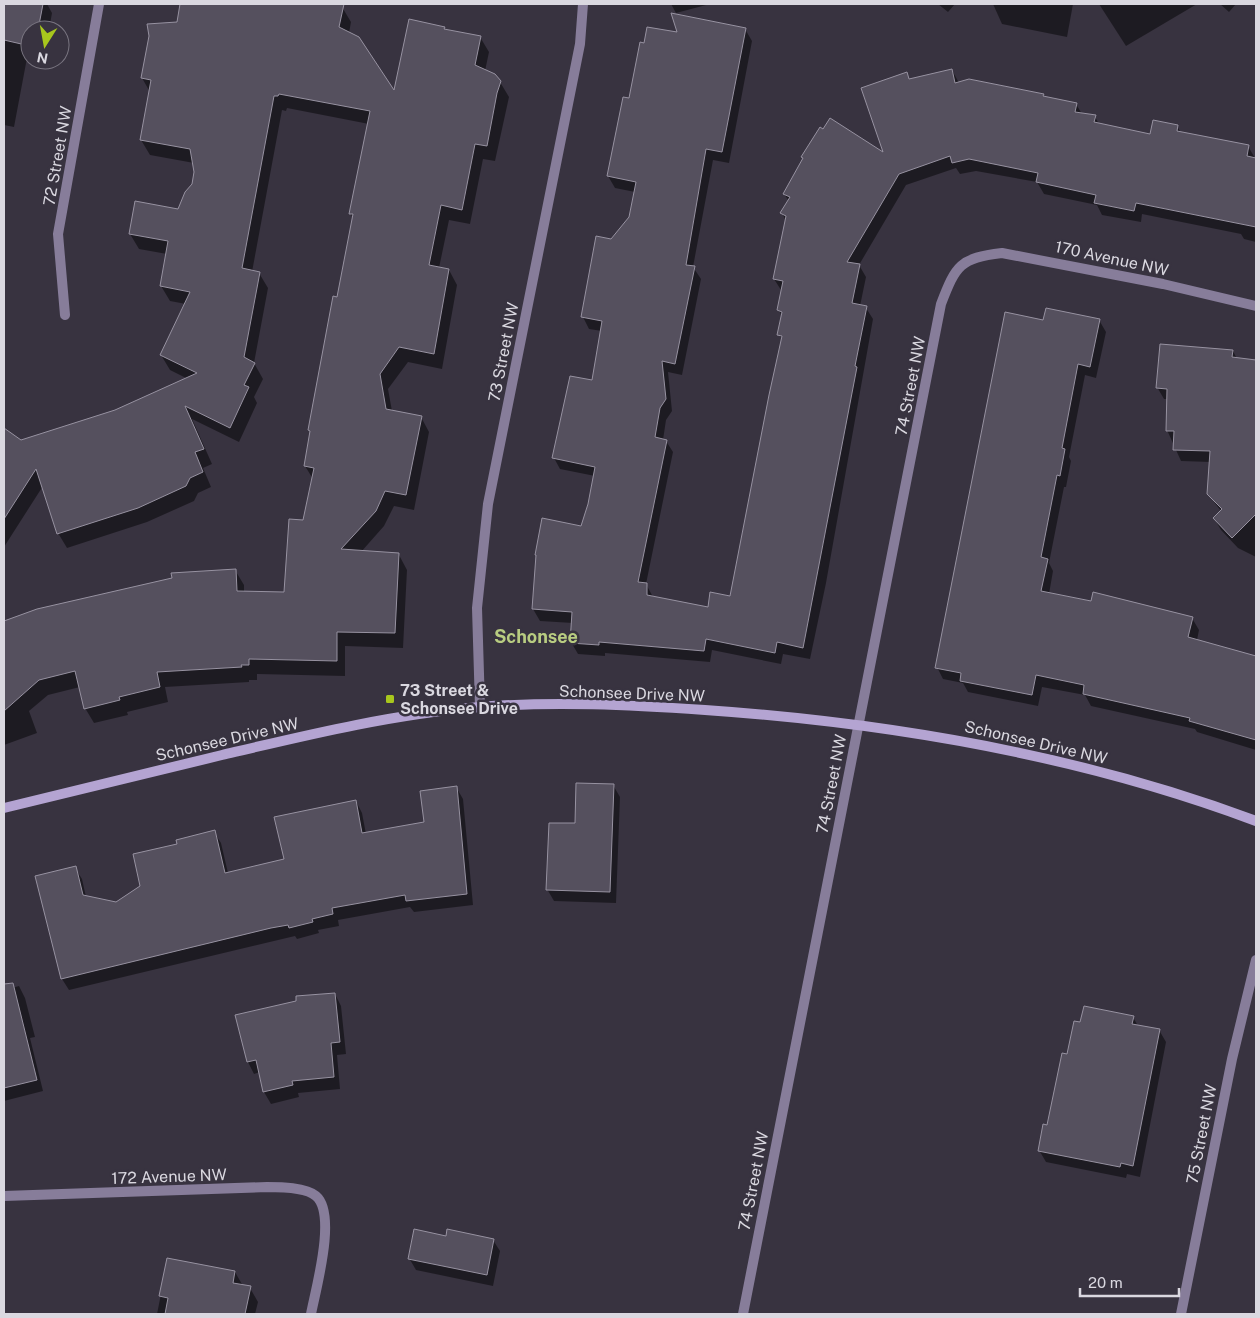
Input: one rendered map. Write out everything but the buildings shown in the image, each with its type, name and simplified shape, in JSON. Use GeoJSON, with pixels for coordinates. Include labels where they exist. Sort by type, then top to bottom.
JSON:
{"type":"FeatureCollection","features":[{"type":"Feature","properties":{"kind":"street","name":"72 Street NW"},"geometry":{"type":"LineString","coordinates":[[65,315],[58,234],[99,4]]}},
{"type":"Feature","properties":{"kind":"street","name":"73 Street NW"},"geometry":{"type":"LineString","coordinates":[[480,707],[478,608],[488,504],[580,44],[583,4]]}},
{"type":"Feature","properties":{"kind":"street","name":"170 Avenue NW"},"geometry":{"type":"LineString","coordinates":[[961,263],[979,255],[1002,252],[1256,306]]}},
{"type":"Feature","properties":{"kind":"street","name":"74 Street NW"},"geometry":{"type":"LineString","coordinates":[[743,1314],[941,304],[949,283],[961,263]]}},
{"type":"Feature","properties":{"kind":"street","name":"Schonsee Drive NW"},"geometry":{"type":"LineString","coordinates":[[4,808],[362,724],[480,707],[636,706],[759,714],[951,738],[1126,779],[1219,807],[1256,821]]}},
{"type":"Feature","properties":{"kind":"street","name":"75 Street NW"},"geometry":{"type":"LineString","coordinates":[[1181,1314],[1230,1068],[1256,960]]}},
{"type":"Feature","properties":{"kind":"street","name":"172 Avenue NW"},"geometry":{"type":"LineString","coordinates":[[4,1196],[292,1188],[315,1195],[326,1210],[326,1232],[312,1314]]}},
{"type":"Feature","properties":{"kind":"place","name":"73 Street & Schonsee Drive"},"geometry":{"type":"Point","coordinates":[390,699]}},
{"type":"Feature","properties":{"kind":"district","name":"Schonsee"},"geometry":{"type":"Point","coordinates":[536,637]}}]}
